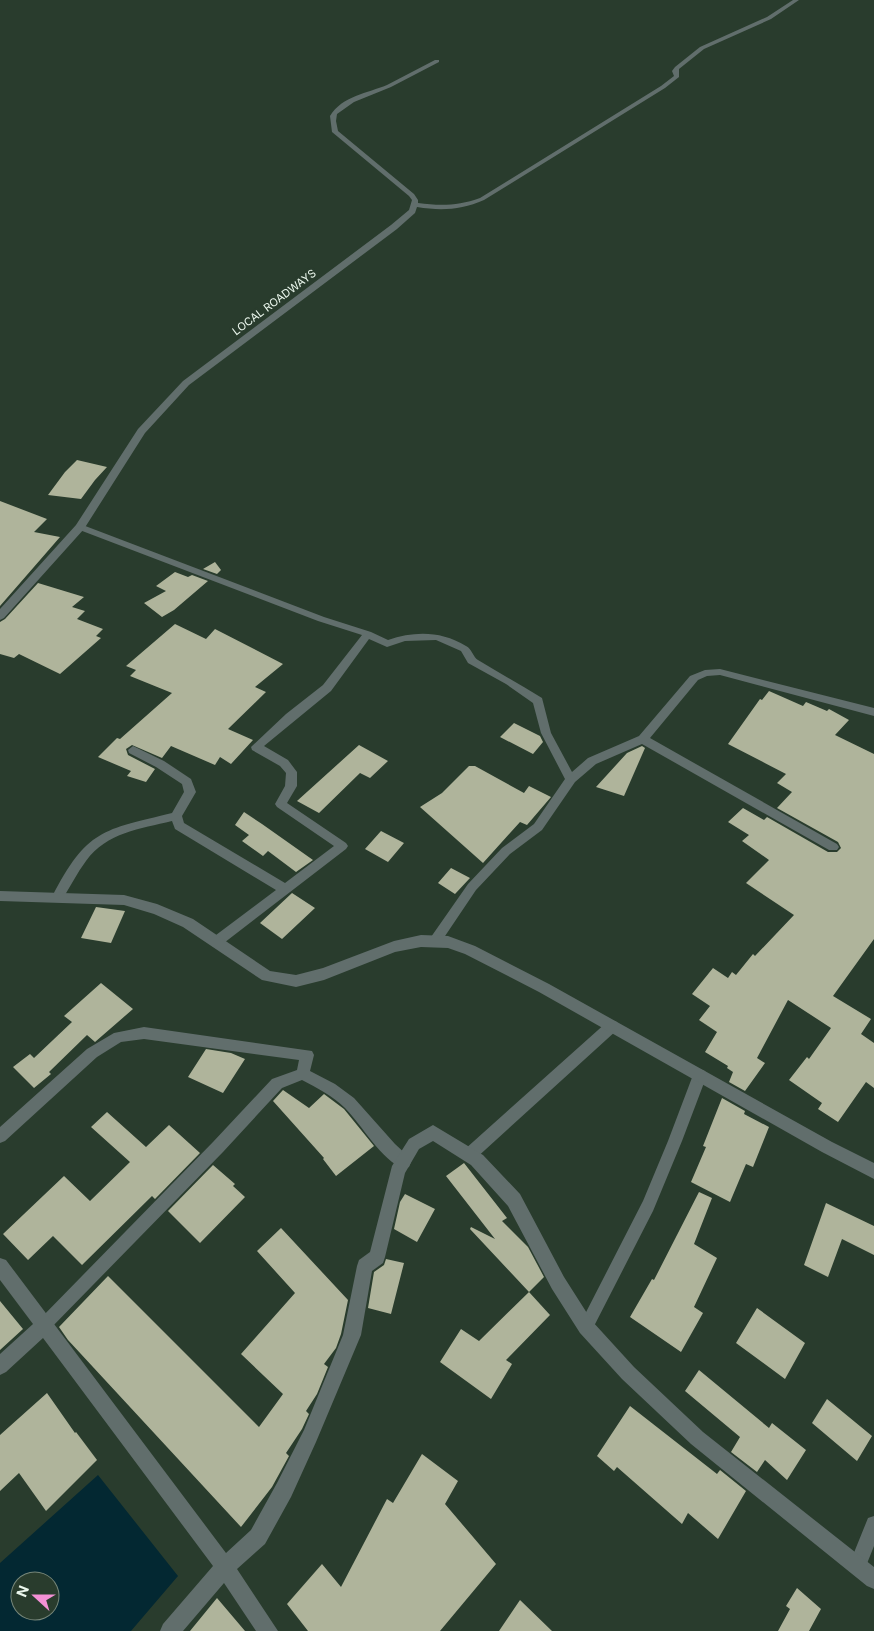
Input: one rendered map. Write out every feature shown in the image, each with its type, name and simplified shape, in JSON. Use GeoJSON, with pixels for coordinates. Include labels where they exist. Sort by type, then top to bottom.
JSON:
{"type":"FeatureCollection","features":[{"type":"Feature","properties":{"kind":"street"},"geometry":{"type":"LineString","coordinates":[[437,61],[382,89],[345,104],[333,116],[332,124],[335,132],[412,194],[416,200],[415,206],[445,209],[463,207],[482,199],[663,87],[676,76],[675,71],[677,68],[702,48],[769,18],[793,2]]}},
{"type":"Feature","properties":{"kind":"street","name":"LOCAL ROADWAYS"},"geometry":{"type":"LineString","coordinates":[[0,616],[80,527],[142,431],[186,383],[394,227],[415,206]]}},
{"type":"Feature","properties":{"kind":"street"},"geometry":{"type":"LineString","coordinates":[[0,896],[124,900],[157,909],[188,923],[267,976],[296,981],[324,974],[394,946],[421,941],[448,942],[470,950],[612,1026],[874,1171]]}},
{"type":"Feature","properties":{"kind":"street"},"geometry":{"type":"LineString","coordinates":[[170,1631],[225,1567],[258,1537],[284,1490],[310,1436],[352,1335],[365,1266],[377,1257],[398,1171],[414,1144],[432,1132],[477,1160],[514,1200],[558,1284],[586,1327],[628,1373],[697,1438],[874,1579]]}},
{"type":"Feature","properties":{"kind":"street"},"geometry":{"type":"LineString","coordinates":[[0,1266],[225,1567],[268,1631]]}},
{"type":"Feature","properties":{"kind":"street"},"geometry":{"type":"LineString","coordinates":[[0,1366],[43,1326]]}},
{"type":"Feature","properties":{"kind":"lane"},"geometry":{"type":"LineString","coordinates":[[80,527],[321,619],[368,634],[387,644],[404,638],[437,637],[465,649],[472,661],[510,682],[538,701],[546,733],[571,780]]}},
{"type":"Feature","properties":{"kind":"lane"},"geometry":{"type":"LineString","coordinates":[[216,942],[342,846],[280,804],[291,786],[292,772],[284,763],[256,747],[327,688],[368,634]]}},
{"type":"Feature","properties":{"kind":"lane"},"geometry":{"type":"LineString","coordinates":[[435,941],[472,887],[506,851],[538,827],[571,780],[592,760],[643,739],[694,678],[705,673],[720,672],[874,712]]}},
{"type":"Feature","properties":{"kind":"lane"},"geometry":{"type":"LineString","coordinates":[[643,739],[833,847]]}},
{"type":"Feature","properties":{"kind":"lane"},"geometry":{"type":"LineString","coordinates":[[133,750],[160,764],[187,782],[190,792],[176,816],[178,826],[285,889]]}},
{"type":"Feature","properties":{"kind":"lane"},"geometry":{"type":"LineString","coordinates":[[58,897],[77,865],[89,849],[101,838],[116,832],[176,816]]}},
{"type":"Feature","properties":{"kind":"lane"},"geometry":{"type":"LineString","coordinates":[[469,1155],[612,1026]]}},
{"type":"Feature","properties":{"kind":"lane"},"geometry":{"type":"LineString","coordinates":[[0,1136],[92,1053],[119,1037],[144,1033],[306,1055],[303,1074]]}},
{"type":"Feature","properties":{"kind":"lane"},"geometry":{"type":"LineString","coordinates":[[43,1326],[218,1147],[277,1083],[303,1074],[323,1084],[353,1106],[388,1150],[404,1162]]}},
{"type":"Feature","properties":{"kind":"lane"},"geometry":{"type":"LineString","coordinates":[[586,1327],[596,1304],[628,1248],[675,1143],[700,1075]]}},
{"type":"Feature","properties":{"kind":"lane"},"geometry":{"type":"LineString","coordinates":[[858,1565],[874,1524]]}},
{"type":"Feature","properties":{"kind":"water"},"geometry":{"type":"Polygon","coordinates":[[[98,1475],[178,1576],[131,1631],[0,1631],[0,1563],[98,1475]]]}},
{"type":"Feature","properties":{"kind":"building"},"geometry":{"type":"Polygon","coordinates":[[[77,460],[107,467],[81,499],[48,495],[65,472],[77,460]]]}},
{"type":"Feature","properties":{"kind":"building"},"geometry":{"type":"Polygon","coordinates":[[[0,501],[47,519],[34,532],[60,537],[0,606],[0,501]]]}},
{"type":"Feature","properties":{"kind":"building"},"geometry":{"type":"Polygon","coordinates":[[[215,562],[221,570],[217,574],[203,569],[215,562]]]}},
{"type":"Feature","properties":{"kind":"building"},"geometry":{"type":"Polygon","coordinates":[[[175,572],[188,577],[192,575],[208,581],[174,610],[162,617],[144,603],[166,591],[156,586],[175,572]]]}},
{"type":"Feature","properties":{"kind":"building"},"geometry":{"type":"Polygon","coordinates":[[[38,583],[84,597],[72,607],[85,611],[77,619],[103,629],[96,636],[101,638],[60,674],[19,654],[14,658],[0,654],[0,622],[38,583]]]}},
{"type":"Feature","properties":{"kind":"building"},"geometry":{"type":"Polygon","coordinates":[[[175,624],[206,639],[215,629],[283,664],[255,687],[266,692],[228,729],[253,740],[231,764],[220,757],[215,765],[171,746],[162,758],[132,745],[126,749],[128,755],[155,769],[146,782],[127,776],[131,771],[98,757],[117,738],[120,739],[172,693],[130,676],[136,670],[126,666],[175,624]]]}},
{"type":"Feature","properties":{"kind":"building"},"geometry":{"type":"Polygon","coordinates":[[[769,691],[803,706],[806,702],[827,711],[829,709],[849,720],[835,735],[874,754],[874,939],[833,996],[871,1019],[861,1034],[874,1043],[874,1088],[866,1082],[838,1122],[818,1109],[822,1103],[789,1080],[807,1057],[809,1059],[831,1028],[788,1000],[757,1058],[765,1063],[745,1091],[729,1082],[733,1072],[727,1068],[728,1066],[705,1052],[717,1032],[699,1020],[710,1006],[692,994],[713,968],[728,978],[732,972],[736,975],[753,954],[755,956],[794,915],[746,883],[769,860],[742,841],[749,835],[728,822],[743,808],[764,820],[767,817],[828,852],[837,852],[841,848],[838,842],[777,808],[792,792],[777,783],[786,774],[728,744],[760,699],[762,700],[769,691]]]}},
{"type":"Feature","properties":{"kind":"building"},"geometry":{"type":"Polygon","coordinates":[[[514,723],[540,736],[543,742],[533,754],[500,737],[514,723]]]}},
{"type":"Feature","properties":{"kind":"building"},"geometry":{"type":"Polygon","coordinates":[[[359,745],[388,761],[370,778],[360,773],[319,813],[297,801],[359,745]]]}},
{"type":"Feature","properties":{"kind":"building"},"geometry":{"type":"Polygon","coordinates":[[[642,746],[645,748],[624,796],[596,787],[627,753],[642,746]]]}},
{"type":"Feature","properties":{"kind":"building"},"geometry":{"type":"Polygon","coordinates":[[[469,766],[475,766],[524,793],[529,786],[551,797],[527,825],[520,822],[483,863],[420,807],[442,793],[469,766]]]}},
{"type":"Feature","properties":{"kind":"building"},"geometry":{"type":"Polygon","coordinates":[[[244,812],[313,860],[296,872],[268,851],[263,856],[242,841],[249,835],[235,825],[244,812]]]}},
{"type":"Feature","properties":{"kind":"building"},"geometry":{"type":"Polygon","coordinates":[[[381,831],[404,843],[388,862],[365,849],[381,831]]]}},
{"type":"Feature","properties":{"kind":"building"},"geometry":{"type":"Polygon","coordinates":[[[451,868],[470,878],[455,894],[438,883],[451,868]]]}},
{"type":"Feature","properties":{"kind":"building"},"geometry":{"type":"Polygon","coordinates":[[[292,893],[315,908],[282,939],[260,923],[292,893]]]}},
{"type":"Feature","properties":{"kind":"building"},"geometry":{"type":"Polygon","coordinates":[[[96,907],[125,911],[111,943],[81,938],[96,907]]]}},
{"type":"Feature","properties":{"kind":"building"},"geometry":{"type":"Polygon","coordinates":[[[101,983],[133,1009],[95,1042],[87,1035],[49,1072],[51,1074],[34,1088],[13,1067],[30,1054],[34,1058],[72,1022],[64,1016],[101,983]]]}},
{"type":"Feature","properties":{"kind":"building"},"geometry":{"type":"Polygon","coordinates":[[[206,1049],[231,1053],[245,1059],[223,1093],[188,1077],[206,1049]]]}},
{"type":"Feature","properties":{"kind":"building"},"geometry":{"type":"Polygon","coordinates":[[[283,1090],[309,1108],[324,1094],[344,1109],[374,1146],[336,1176],[324,1158],[273,1101],[283,1090]]]}},
{"type":"Feature","properties":{"kind":"building"},"geometry":{"type":"Polygon","coordinates":[[[722,1098],[745,1111],[744,1114],[769,1127],[753,1167],[746,1164],[730,1202],[691,1182],[706,1147],[703,1146],[722,1098]]]}},
{"type":"Feature","properties":{"kind":"building"},"geometry":{"type":"Polygon","coordinates":[[[107,1112],[146,1147],[169,1125],[200,1153],[155,1199],[152,1196],[82,1265],[53,1236],[28,1260],[3,1234],[64,1176],[90,1201],[130,1162],[91,1127],[107,1112]]]}},
{"type":"Feature","properties":{"kind":"building"},"geometry":{"type":"Polygon","coordinates":[[[464,1163],[507,1218],[502,1221],[528,1247],[544,1277],[529,1292],[470,1229],[471,1227],[495,1239],[446,1176],[464,1163]]]}},
{"type":"Feature","properties":{"kind":"building"},"geometry":{"type":"Polygon","coordinates":[[[213,1165],[235,1184],[233,1186],[245,1197],[200,1243],[168,1211],[213,1165]]]}},
{"type":"Feature","properties":{"kind":"building"},"geometry":{"type":"Polygon","coordinates":[[[699,1192],[712,1198],[694,1244],[717,1258],[694,1307],[703,1313],[681,1352],[630,1317],[652,1279],[654,1280],[699,1192]]]}},
{"type":"Feature","properties":{"kind":"building"},"geometry":{"type":"Polygon","coordinates":[[[405,1194],[435,1209],[417,1242],[394,1229],[400,1202],[405,1194]]]}},
{"type":"Feature","properties":{"kind":"building"},"geometry":{"type":"Polygon","coordinates":[[[826,1203],[874,1226],[874,1255],[842,1239],[828,1277],[804,1265],[826,1203]]]}},
{"type":"Feature","properties":{"kind":"building"},"geometry":{"type":"Polygon","coordinates":[[[281,1228],[348,1300],[341,1334],[336,1348],[324,1364],[328,1367],[317,1394],[306,1411],[309,1414],[302,1429],[286,1453],[289,1456],[272,1487],[241,1527],[68,1340],[59,1327],[108,1276],[259,1427],[283,1394],[241,1354],[295,1293],[257,1251],[281,1228]]]}},
{"type":"Feature","properties":{"kind":"building"},"geometry":{"type":"Polygon","coordinates":[[[386,1259],[404,1263],[391,1314],[368,1308],[374,1272],[384,1265],[386,1259]]]}},
{"type":"Feature","properties":{"kind":"building"},"geometry":{"type":"Polygon","coordinates":[[[529,1292],[550,1315],[506,1360],[512,1364],[491,1399],[440,1362],[461,1329],[479,1341],[529,1292]]]}},
{"type":"Feature","properties":{"kind":"building"},"geometry":{"type":"Polygon","coordinates":[[[0,1301],[23,1329],[0,1350],[0,1301]]]}},
{"type":"Feature","properties":{"kind":"building"},"geometry":{"type":"Polygon","coordinates":[[[757,1308],[805,1343],[785,1379],[736,1343],[757,1308]]]}},
{"type":"Feature","properties":{"kind":"building"},"geometry":{"type":"Polygon","coordinates":[[[699,1370],[769,1428],[772,1423],[806,1450],[787,1480],[765,1460],[757,1472],[731,1452],[740,1437],[685,1391],[699,1370]]]}},
{"type":"Feature","properties":{"kind":"building"},"geometry":{"type":"Polygon","coordinates":[[[47,1393],[97,1460],[46,1511],[19,1473],[0,1491],[0,1435],[47,1393]]]}},
{"type":"Feature","properties":{"kind":"building"},"geometry":{"type":"Polygon","coordinates":[[[827,1399],[872,1436],[857,1461],[812,1423],[827,1399]]]}},
{"type":"Feature","properties":{"kind":"building"},"geometry":{"type":"Polygon","coordinates":[[[630,1406],[717,1474],[720,1470],[746,1491],[718,1539],[688,1513],[682,1524],[617,1467],[614,1471],[597,1456],[630,1406]]]}},
{"type":"Feature","properties":{"kind":"building"},"geometry":{"type":"Polygon","coordinates":[[[422,1454],[458,1481],[445,1504],[496,1564],[440,1631],[308,1631],[287,1604],[322,1564],[341,1587],[387,1499],[393,1503],[422,1454]]]}},
{"type":"Feature","properties":{"kind":"building"},"geometry":{"type":"Polygon","coordinates":[[[797,1588],[821,1609],[809,1631],[778,1631],[790,1609],[786,1606],[797,1588]]]}},
{"type":"Feature","properties":{"kind":"building"},"geometry":{"type":"Polygon","coordinates":[[[217,1598],[245,1631],[190,1631],[217,1598]]]}},
{"type":"Feature","properties":{"kind":"building"},"geometry":{"type":"Polygon","coordinates":[[[520,1600],[552,1631],[499,1631],[520,1600]]]}}]}
